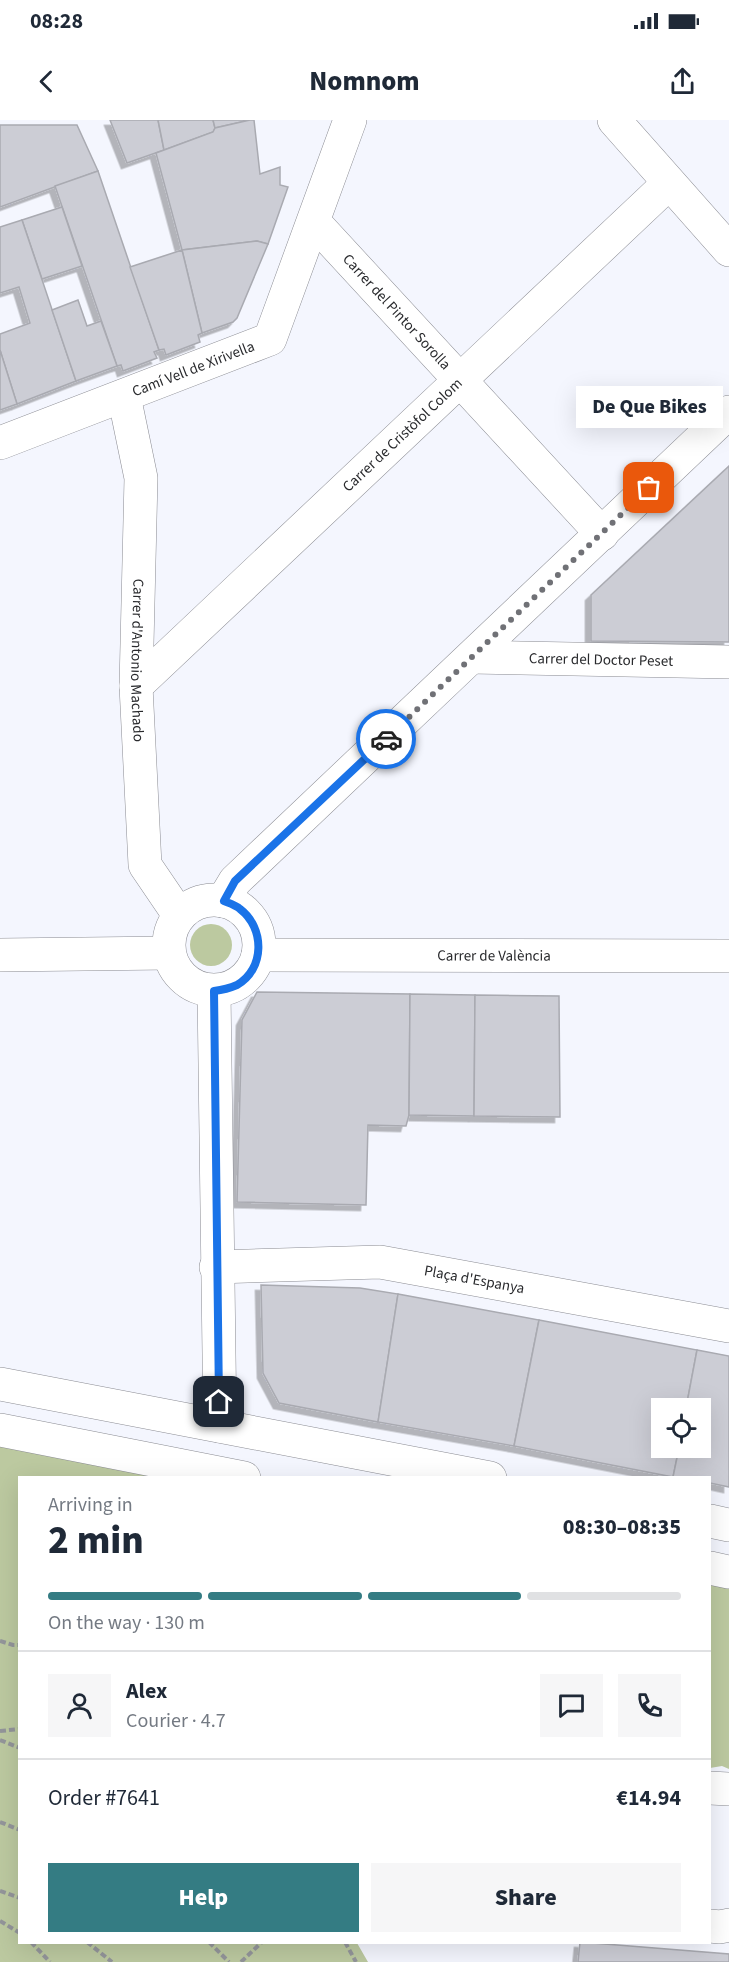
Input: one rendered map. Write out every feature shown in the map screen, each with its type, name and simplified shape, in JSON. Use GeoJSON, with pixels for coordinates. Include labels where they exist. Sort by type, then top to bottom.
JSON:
{"type":"FeatureCollection","features":[{"type":"Feature","properties":{"kind":"street","name":"Camí Vell de Xirivella"},"geometry":{"type":"LineString","coordinates":[[0,443],[270,339],[350,120]]}},
{"type":"Feature","properties":{"kind":"street"},"geometry":{"type":"LineString","coordinates":[[614,120],[729,250]]}},
{"type":"Feature","properties":{"kind":"street","name":"Carrer de Cristòfol Colom"},"geometry":{"type":"LineString","coordinates":[[136,686],[461,382],[669,183]]}},
{"type":"Feature","properties":{"kind":"street","name":"Carrer del Pintor Sorolla"},"geometry":{"type":"LineString","coordinates":[[314,222],[602,534]]}},
{"type":"Feature","properties":{"kind":"street","name":"Carrer d'Antonio Machado"},"geometry":{"type":"LineString","coordinates":[[124,396],[141,478],[136,686],[145,865],[179,915]]}},
{"type":"Feature","properties":{"kind":"street"},"geometry":{"type":"LineString","coordinates":[[224,901],[235,881],[729,412]]}},
{"type":"Feature","properties":{"kind":"street","name":"Carrer del Doctor Peset"},"geometry":{"type":"LineString","coordinates":[[472,657],[729,662]]}},
{"type":"Feature","properties":{"kind":"street"},"geometry":{"type":"LineString","coordinates":[[207,900],[224,901],[240,908],[252,921],[259,938],[258,955],[250,972],[237,984],[214,991],[198,988],[184,980],[174,968],[168,953],[168,940],[179,915],[207,900]]}},
{"type":"Feature","properties":{"kind":"street"},"geometry":{"type":"LineString","coordinates":[[0,955],[168,953]]}},
{"type":"Feature","properties":{"kind":"street","name":"Carrer de València"},"geometry":{"type":"LineString","coordinates":[[258,955],[729,956]]}},
{"type":"Feature","properties":{"kind":"street"},"geometry":{"type":"LineString","coordinates":[[214,991],[216,1267],[220,1426]]}},
{"type":"Feature","properties":{"kind":"street","name":"Plaça d'Espanya"},"geometry":{"type":"LineString","coordinates":[[216,1267],[380,1262],[729,1326]]}},
{"type":"Feature","properties":{"kind":"street"},"geometry":{"type":"LineString","coordinates":[[0,1384],[480,1476]]}},
{"type":"Feature","properties":{"kind":"street"},"geometry":{"type":"LineString","coordinates":[[0,1430],[234,1476]]}},
{"type":"Feature","properties":{"kind":"street"},"geometry":{"type":"LineString","coordinates":[[711,1521],[729,1525]]}},
{"type":"Feature","properties":{"kind":"street"},"geometry":{"type":"LineString","coordinates":[[711,1568],[729,1572]]}},
{"type":"Feature","properties":{"kind":"street"},"geometry":{"type":"LineString","coordinates":[[711,1788],[729,1789]]}},
{"type":"Feature","properties":{"kind":"street"},"geometry":{"type":"LineString","coordinates":[[711,1926],[720,1927],[729,1924]]}},
{"type":"Feature","properties":{"kind":"path"},"geometry":{"type":"LineString","coordinates":[[0,1641],[18,1644]]}},
{"type":"Feature","properties":{"kind":"path"},"geometry":{"type":"LineString","coordinates":[[0,1731],[18,1729]]}},
{"type":"Feature","properties":{"kind":"path"},"geometry":{"type":"LineString","coordinates":[[0,1740],[18,1747]]}},
{"type":"Feature","properties":{"kind":"path"},"geometry":{"type":"LineString","coordinates":[[0,1821],[18,1829]]}},
{"type":"Feature","properties":{"kind":"path"},"geometry":{"type":"LineString","coordinates":[[0,1891],[18,1897]]}},
{"type":"Feature","properties":{"kind":"path"},"geometry":{"type":"LineString","coordinates":[[0,1920],[18,1932]]}},
{"type":"Feature","properties":{"kind":"path"},"geometry":{"type":"LineString","coordinates":[[33,1944],[50,1962]]}},
{"type":"Feature","properties":{"kind":"path"},"geometry":{"type":"LineString","coordinates":[[90,1944],[112,1962]]}},
{"type":"Feature","properties":{"kind":"path"},"geometry":{"type":"LineString","coordinates":[[211,1944],[229,1962]]}},
{"type":"Feature","properties":{"kind":"path"},"geometry":{"type":"LineString","coordinates":[[241,1962],[260,1944]]}},
{"type":"Feature","properties":{"kind":"path"},"geometry":{"type":"LineString","coordinates":[[346,1944],[356,1962]]}},
{"type":"Feature","properties":{"kind":"green space"},"geometry":{"type":"Polygon","coordinates":[[[211,924],[226,930],[232,945],[226,960],[211,966],[196,960],[190,945],[196,930],[211,924]]]}},
{"type":"Feature","properties":{"kind":"green space"},"geometry":{"type":"Polygon","coordinates":[[[0,1441],[182,1476],[18,1476],[18,1944],[358,1944],[368,1962],[0,1962],[0,1441]]]}},
{"type":"Feature","properties":{"kind":"green space"},"geometry":{"type":"Polygon","coordinates":[[[711,1580],[729,1583],[729,1769],[722,1766],[711,1768],[711,1580]]]}},
{"type":"Feature","properties":{"kind":"building"},"geometry":{"type":"Polygon","coordinates":[[[110,120],[158,120],[164,150],[127,163],[110,120]]]}},
{"type":"Feature","properties":{"kind":"building"},"geometry":{"type":"Polygon","coordinates":[[[158,120],[213,120],[215,128],[213,132],[164,150],[158,120]]]}},
{"type":"Feature","properties":{"kind":"building"},"geometry":{"type":"Polygon","coordinates":[[[213,120],[250,120],[215,128],[213,120]]]}},
{"type":"Feature","properties":{"kind":"building"},"geometry":{"type":"Polygon","coordinates":[[[254,120],[260,174],[280,167],[280,185],[288,187],[268,244],[257,241],[182,250],[156,153],[213,132],[215,128],[254,120]]]}},
{"type":"Feature","properties":{"kind":"building"},"geometry":{"type":"Polygon","coordinates":[[[0,125],[77,125],[98,171],[0,207],[0,125]]]}},
{"type":"Feature","properties":{"kind":"building"},"geometry":{"type":"Polygon","coordinates":[[[98,171],[159,350],[154,352],[157,358],[123,371],[121,365],[117,366],[55,186],[98,171]]]}},
{"type":"Feature","properties":{"kind":"building"},"geometry":{"type":"Polygon","coordinates":[[[62,207],[82,266],[42,279],[22,220],[62,207]]]}},
{"type":"Feature","properties":{"kind":"building"},"geometry":{"type":"Polygon","coordinates":[[[22,220],[76,381],[17,404],[0,350],[0,334],[30,323],[19,287],[0,293],[0,227],[22,220]]]}},
{"type":"Feature","properties":{"kind":"building"},"geometry":{"type":"Polygon","coordinates":[[[257,241],[268,244],[237,318],[233,322],[202,333],[182,250],[257,241]]]}},
{"type":"Feature","properties":{"kind":"building"},"geometry":{"type":"Polygon","coordinates":[[[182,250],[202,333],[198,335],[200,342],[166,355],[164,349],[159,350],[130,267],[182,250]]]}},
{"type":"Feature","properties":{"kind":"building"},"geometry":{"type":"Polygon","coordinates":[[[78,300],[87,326],[101,321],[117,366],[76,381],[52,310],[78,300]]]}},
{"type":"Feature","properties":{"kind":"building"},"geometry":{"type":"Polygon","coordinates":[[[0,350],[17,404],[0,410],[0,350]]]}},
{"type":"Feature","properties":{"kind":"building"},"geometry":{"type":"Polygon","coordinates":[[[729,466],[729,642],[591,641],[591,595],[729,466]]]}},
{"type":"Feature","properties":{"kind":"building"},"geometry":{"type":"Polygon","coordinates":[[[257,992],[410,994],[409,1115],[406,1126],[368,1125],[366,1205],[237,1202],[242,1020],[257,992]]]}},
{"type":"Feature","properties":{"kind":"building"},"geometry":{"type":"Polygon","coordinates":[[[410,994],[475,995],[474,1116],[409,1115],[410,994]]]}},
{"type":"Feature","properties":{"kind":"building"},"geometry":{"type":"Polygon","coordinates":[[[475,995],[559,996],[560,1117],[474,1116],[475,995]]]}},
{"type":"Feature","properties":{"kind":"building"},"geometry":{"type":"Polygon","coordinates":[[[261,1285],[360,1288],[398,1294],[378,1422],[279,1403],[263,1373],[261,1285]]]}},
{"type":"Feature","properties":{"kind":"building"},"geometry":{"type":"Polygon","coordinates":[[[398,1294],[539,1320],[514,1446],[378,1422],[398,1294]]]}},
{"type":"Feature","properties":{"kind":"building"},"geometry":{"type":"Polygon","coordinates":[[[539,1320],[697,1350],[688,1398],[651,1398],[651,1458],[677,1458],[673,1476],[514,1446],[539,1320]]]}},
{"type":"Feature","properties":{"kind":"building"},"geometry":{"type":"Polygon","coordinates":[[[697,1350],[729,1356],[729,1487],[711,1483],[711,1476],[673,1476],[677,1458],[711,1458],[711,1398],[688,1398],[697,1350]]]}},
{"type":"Feature","properties":{"kind":"building"},"geometry":{"type":"Polygon","coordinates":[[[580,1944],[729,1954],[729,1962],[578,1962],[580,1944]]]}},
{"type":"Feature","properties":{"kind":"way so far"},"geometry":{"type":"LineString","coordinates":[[386,739],[649,488]]}},
{"type":"Feature","properties":{"kind":"place","name":"De Que Bikes"},"geometry":{"type":"Point","coordinates":[649,488]}},
{"type":"Feature","properties":{"kind":"route"},"geometry":{"type":"LineString","coordinates":[[219,1402],[214,991],[226,989],[247,977],[258,955],[259,938],[252,921],[240,908],[224,901],[235,881],[386,739]]}}]}
